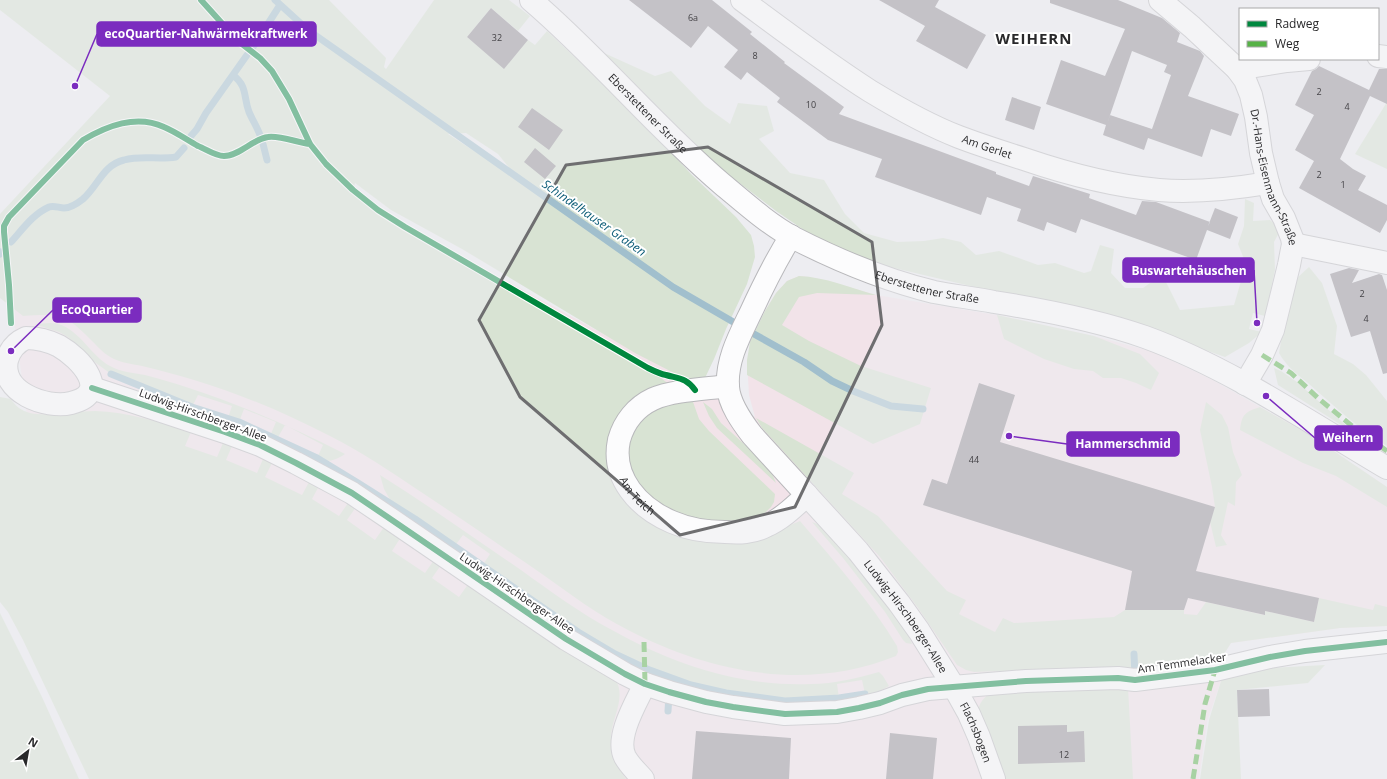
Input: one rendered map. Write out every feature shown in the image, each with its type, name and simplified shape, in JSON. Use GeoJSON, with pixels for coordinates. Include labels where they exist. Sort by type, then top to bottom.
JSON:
{"type":"FeatureCollection","features":[{"type":"Feature","properties":{"kind":"street","name":"Eberstettener Straße"},"geometry":{"type":"LineString","coordinates":[[531,0],[579,43],[670,137],[705,169],[763,217],[791,236],[829,256],[892,280],[936,292],[1058,314],[1144,337],[1201,361],[1245,384],[1387,468]]}},
{"type":"Feature","properties":{"kind":"street","name":"Am Gerlet"},"geometry":{"type":"LineString","coordinates":[[742,0],[842,73],[873,92],[931,124],[990,148],[1074,175],[1131,187],[1187,191],[1234,188],[1268,183]]}},
{"type":"Feature","properties":{"kind":"street","name":"Dr.-Hans-Eisenmann-Straße"},"geometry":{"type":"LineString","coordinates":[[1160,0],[1192,27],[1237,69],[1245,80],[1251,95],[1268,183],[1273,199],[1290,232],[1293,244],[1273,330],[1262,355],[1245,384]]}},
{"type":"Feature","properties":{"kind":"street"},"geometry":{"type":"LineString","coordinates":[[1237,69],[1298,60]]}},
{"type":"Feature","properties":{"kind":"street","name":"Ludwig-Hirschberger-Allee"},"geometry":{"type":"LineString","coordinates":[[92,388],[226,432],[260,445],[352,493],[566,639],[644,684],[706,702],[785,714],[837,712],[880,703],[914,691],[954,687],[919,631],[899,603],[858,551],[752,435],[743,423],[729,395],[728,386],[731,360],[743,328],[781,252],[791,236]]}},
{"type":"Feature","properties":{"kind":"street"},"geometry":{"type":"LineString","coordinates":[[1293,244],[1387,263]]}},
{"type":"Feature","properties":{"kind":"street"},"geometry":{"type":"LineString","coordinates":[[26,338],[50,342],[68,352],[82,365],[89,375],[92,388],[88,394],[78,401],[69,404],[47,403],[25,395],[9,383],[3,377],[5,364],[11,351],[26,338]]}},
{"type":"Feature","properties":{"kind":"street","name":"Am Teich"},"geometry":{"type":"LineString","coordinates":[[728,386],[695,390],[654,399],[642,406],[632,415],[625,425],[617,449],[617,462],[621,476],[630,490],[642,503],[656,514],[673,523],[706,531],[739,533],[753,531],[766,526],[781,517],[807,494]]}},
{"type":"Feature","properties":{"kind":"street","name":"Am Temmelacker"},"geometry":{"type":"LineString","coordinates":[[954,687],[1026,681],[1118,678],[1135,680],[1215,670],[1270,657],[1343,646],[1387,642]]}},
{"type":"Feature","properties":{"kind":"street"},"geometry":{"type":"LineString","coordinates":[[643,779],[625,757],[622,747],[623,736],[627,724],[644,684]]}},
{"type":"Feature","properties":{"kind":"street","name":"Flachsbogen"},"geometry":{"type":"LineString","coordinates":[[954,687],[979,737],[994,779]]}},
{"type":"Feature","properties":{"kind":"highlighted area"},"geometry":{"type":"Polygon","coordinates":[[[708,147],[872,242],[882,325],[795,507],[680,535],[520,397],[479,320],[566,165],[708,147]]]}},
{"type":"Feature","properties":{"kind":"shaded area"},"geometry":{"type":"Polygon","coordinates":[[[309,173],[755,417],[749,395],[747,360],[765,311],[776,293],[787,281],[799,276],[828,281],[876,295],[997,315],[1094,336],[1154,352],[1211,379],[1313,437],[1387,487],[1387,626],[1340,628],[1231,643],[1224,654],[1221,681],[1207,722],[1199,779],[446,779],[27,415],[9,285],[309,173]]]}},
{"type":"Feature","properties":{"kind":"green space"},"geometry":{"type":"Polygon","coordinates":[[[0,0],[329,0],[386,58],[384,67],[386,69],[434,0],[509,0],[530,16],[518,31],[491,8],[467,37],[504,68],[528,40],[535,45],[547,31],[631,110],[692,175],[736,217],[751,235],[755,257],[747,284],[705,378],[699,381],[674,373],[635,353],[462,249],[391,210],[355,183],[353,190],[378,210],[559,314],[648,368],[670,385],[619,417],[635,508],[762,537],[800,521],[875,613],[897,646],[898,652],[896,656],[863,667],[829,673],[794,675],[760,673],[726,667],[659,645],[628,630],[595,611],[399,477],[342,442],[280,412],[246,398],[175,374],[114,359],[102,351],[75,325],[61,317],[46,315],[23,316],[0,298],[0,214],[110,96],[0,10],[0,0]],[[466,133],[448,134],[519,180],[498,154],[466,133]]]}},
{"type":"Feature","properties":{"kind":"green space"},"geometry":{"type":"Polygon","coordinates":[[[604,53],[655,76],[671,71],[705,106],[730,124],[738,103],[767,106],[774,131],[759,139],[790,173],[824,180],[845,214],[864,233],[897,242],[924,241],[943,238],[961,242],[976,255],[999,251],[1038,265],[1055,263],[1084,273],[1091,271],[1100,245],[1114,249],[1111,273],[1125,288],[1143,288],[1150,283],[1164,278],[1180,310],[1234,305],[1246,264],[1238,244],[1244,226],[1245,199],[1254,203],[1253,221],[1270,220],[1281,229],[1274,242],[1275,270],[1265,316],[1253,313],[1249,329],[1262,332],[1249,343],[1225,357],[1179,341],[1080,312],[877,264],[820,241],[776,211],[721,169],[678,130],[604,53]]]}},
{"type":"Feature","properties":{"kind":"green space"},"geometry":{"type":"Polygon","coordinates":[[[1387,102],[1387,169],[1355,154],[1387,102]]]}},
{"type":"Feature","properties":{"kind":"green space"},"geometry":{"type":"Polygon","coordinates":[[[1309,267],[1322,283],[1337,326],[1334,354],[1353,364],[1366,375],[1387,401],[1387,446],[1337,409],[1292,370],[1279,353],[1287,307],[1297,278],[1309,267]]]}},
{"type":"Feature","properties":{"kind":"green space"},"geometry":{"type":"Polygon","coordinates":[[[799,276],[818,278],[876,295],[817,293],[799,297],[782,325],[809,341],[861,366],[931,388],[920,424],[873,444],[747,375],[747,360],[750,342],[765,311],[776,293],[787,281],[799,276]]]}},
{"type":"Feature","properties":{"kind":"green space"},"geometry":{"type":"Polygon","coordinates":[[[997,315],[1094,336],[1140,354],[1159,373],[1151,390],[1121,378],[1103,378],[1093,371],[1074,369],[1044,359],[1004,339],[997,315]]]}},
{"type":"Feature","properties":{"kind":"green space"},"geometry":{"type":"Polygon","coordinates":[[[55,323],[66,327],[79,337],[103,362],[118,370],[145,375],[184,386],[229,402],[285,425],[277,439],[270,436],[276,422],[244,409],[239,422],[228,418],[232,406],[198,395],[192,407],[111,374],[89,358],[68,337],[59,332],[34,324],[55,323]]]}},
{"type":"Feature","properties":{"kind":"green space"},"geometry":{"type":"Polygon","coordinates":[[[1274,368],[1297,382],[1357,435],[1278,385],[1274,368]]]}},
{"type":"Feature","properties":{"kind":"green space"},"geometry":{"type":"Polygon","coordinates":[[[0,397],[11,399],[19,408],[30,413],[54,414],[95,411],[120,413],[179,428],[191,432],[185,446],[217,457],[223,443],[232,446],[226,460],[257,473],[263,459],[272,463],[265,477],[302,495],[309,482],[319,486],[312,499],[339,516],[348,503],[356,507],[347,520],[375,540],[384,527],[401,537],[392,551],[425,573],[434,560],[441,565],[432,578],[459,597],[469,583],[615,679],[620,693],[612,729],[611,742],[615,759],[626,779],[89,779],[23,640],[8,612],[0,602],[0,397]]]}},
{"type":"Feature","properties":{"kind":"green space"},"geometry":{"type":"Polygon","coordinates":[[[692,399],[699,419],[709,431],[775,494],[774,502],[771,507],[758,518],[749,521],[709,523],[677,513],[656,501],[642,490],[632,476],[627,451],[636,422],[659,406],[692,399]]]}},
{"type":"Feature","properties":{"kind":"green space"},"geometry":{"type":"Polygon","coordinates":[[[703,402],[712,409],[721,423],[764,462],[771,471],[776,483],[717,428],[709,416],[703,402]]]}},
{"type":"Feature","properties":{"kind":"green space"},"geometry":{"type":"Polygon","coordinates":[[[1206,402],[1222,415],[1228,427],[1233,452],[1242,475],[1236,482],[1235,506],[1228,502],[1221,535],[1227,545],[1216,547],[1210,522],[1215,507],[1200,430],[1206,402]]]}},
{"type":"Feature","properties":{"kind":"green space"},"geometry":{"type":"Polygon","coordinates":[[[1260,407],[1313,437],[1387,487],[1387,507],[1336,476],[1303,463],[1240,430],[1245,414],[1260,407]]]}},
{"type":"Feature","properties":{"kind":"green space"},"geometry":{"type":"Polygon","coordinates":[[[756,418],[854,473],[842,494],[878,516],[947,591],[966,600],[959,614],[995,632],[1003,618],[1014,623],[1114,617],[1125,610],[1184,610],[1184,614],[1197,615],[1206,602],[1264,615],[1265,611],[1314,622],[1319,598],[1373,610],[1375,604],[1387,607],[1387,626],[1340,628],[1231,643],[1224,654],[1131,671],[1123,667],[974,672],[966,670],[957,665],[918,608],[880,557],[762,428],[756,418]]]}},
{"type":"Feature","properties":{"kind":"green space"},"geometry":{"type":"Polygon","coordinates":[[[287,426],[345,454],[327,461],[320,460],[317,458],[323,445],[287,426]]]}},
{"type":"Feature","properties":{"kind":"green space"},"geometry":{"type":"Polygon","coordinates":[[[380,475],[416,498],[577,609],[635,642],[683,663],[733,677],[759,682],[785,684],[828,683],[879,672],[889,686],[878,692],[865,694],[862,680],[837,684],[839,698],[785,701],[726,693],[669,678],[615,654],[578,632],[482,566],[490,554],[463,535],[454,547],[393,505],[384,489],[380,475]]]}},
{"type":"Feature","properties":{"kind":"green space"},"geometry":{"type":"Polygon","coordinates":[[[812,522],[820,525],[840,543],[907,632],[912,644],[906,643],[903,640],[885,612],[843,558],[812,522]]]}},
{"type":"Feature","properties":{"kind":"green space"},"geometry":{"type":"Polygon","coordinates":[[[0,613],[42,697],[79,779],[0,779],[0,613]]]}},
{"type":"Feature","properties":{"kind":"green space"},"geometry":{"type":"Polygon","coordinates":[[[1325,665],[1308,683],[1237,690],[1241,779],[1200,779],[1209,720],[1221,681],[1236,670],[1325,665]]]}},
{"type":"Feature","properties":{"kind":"green space"},"geometry":{"type":"Polygon","coordinates":[[[1128,687],[1133,779],[1003,779],[978,710],[984,698],[991,693],[1128,687]]]}},
{"type":"Feature","properties":{"kind":"building"},"geometry":{"type":"Polygon","coordinates":[[[629,0],[712,0],[752,32],[750,34],[785,62],[784,63],[844,107],[839,114],[996,172],[996,174],[1029,186],[1033,176],[1090,194],[1089,198],[1136,215],[1142,201],[1156,202],[1210,222],[1215,208],[1238,217],[1230,239],[1207,230],[1196,260],[1081,219],[1076,233],[1047,222],[1044,231],[1017,221],[1021,209],[987,197],[981,215],[875,177],[882,159],[828,140],[777,102],[780,98],[747,72],[741,80],[724,67],[738,50],[708,26],[691,48],[629,0]]]}},
{"type":"Feature","properties":{"kind":"building"},"geometry":{"type":"Polygon","coordinates":[[[879,0],[939,0],[935,7],[986,35],[967,69],[916,41],[925,26],[879,0]]]}},
{"type":"Feature","properties":{"kind":"building"},"geometry":{"type":"Polygon","coordinates":[[[1050,0],[1118,0],[1162,18],[1180,33],[1177,42],[1200,51],[1204,56],[1188,96],[1239,114],[1231,136],[1211,129],[1202,157],[1148,138],[1144,150],[1103,135],[1106,125],[1046,104],[1061,60],[1105,76],[1125,29],[1050,3],[1050,0]],[[1132,51],[1110,115],[1152,129],[1171,75],[1164,72],[1167,65],[1132,51]]]}},
{"type":"Feature","properties":{"kind":"building"},"geometry":{"type":"Polygon","coordinates":[[[491,8],[528,40],[504,69],[467,37],[491,8]]]}},
{"type":"Feature","properties":{"kind":"building"},"geometry":{"type":"Polygon","coordinates":[[[1319,66],[1369,90],[1379,69],[1387,69],[1387,104],[1370,96],[1340,159],[1353,169],[1366,176],[1358,190],[1387,205],[1387,220],[1380,233],[1299,188],[1314,161],[1295,150],[1314,115],[1295,105],[1312,71],[1319,66]]]}},
{"type":"Feature","properties":{"kind":"building"},"geometry":{"type":"Polygon","coordinates":[[[1012,97],[1041,107],[1034,130],[1005,120],[1012,97]]]}},
{"type":"Feature","properties":{"kind":"building"},"geometry":{"type":"Polygon","coordinates":[[[532,108],[563,130],[549,150],[518,127],[532,108]]]}},
{"type":"Feature","properties":{"kind":"building"},"geometry":{"type":"Polygon","coordinates":[[[535,148],[556,166],[545,179],[524,162],[535,148]]]}},
{"type":"Feature","properties":{"kind":"building"},"geometry":{"type":"Polygon","coordinates":[[[1349,268],[1359,270],[1352,283],[1379,274],[1382,275],[1387,290],[1387,373],[1383,374],[1370,331],[1351,337],[1330,274],[1349,268]]]}},
{"type":"Feature","properties":{"kind":"building"},"geometry":{"type":"Polygon","coordinates":[[[979,383],[1015,395],[1000,442],[1215,507],[1196,571],[1319,598],[1314,622],[1265,611],[1265,615],[1188,598],[1184,610],[1125,610],[1132,571],[923,505],[932,479],[947,484],[979,383]]]}},
{"type":"Feature","properties":{"kind":"building"},"geometry":{"type":"Polygon","coordinates":[[[1269,689],[1270,716],[1238,717],[1237,690],[1269,689]]]}},
{"type":"Feature","properties":{"kind":"building"},"geometry":{"type":"Polygon","coordinates":[[[1067,725],[1067,732],[1084,731],[1085,762],[1018,764],[1018,726],[1067,725]]]}},
{"type":"Feature","properties":{"kind":"building"},"geometry":{"type":"Polygon","coordinates":[[[696,731],[791,738],[789,779],[692,779],[696,731]]]}},
{"type":"Feature","properties":{"kind":"building"},"geometry":{"type":"Polygon","coordinates":[[[890,733],[937,738],[933,779],[886,779],[890,733]]]}},
{"type":"Feature","properties":{"kind":"waterway","name":"Schindelhauser Graben"},"geometry":{"type":"LineString","coordinates":[[275,0],[308,30],[673,287],[804,362],[832,381],[891,406],[923,409]]}},
{"type":"Feature","properties":{"kind":"waterway"},"geometry":{"type":"LineString","coordinates":[[253,47],[280,5]]}},
{"type":"Feature","properties":{"kind":"waterway"},"geometry":{"type":"LineString","coordinates":[[191,136],[247,55]]}},
{"type":"Feature","properties":{"kind":"waterway"},"geometry":{"type":"LineString","coordinates":[[233,75],[238,79],[243,88],[249,112],[260,135]]}},
{"type":"Feature","properties":{"kind":"waterway"},"geometry":{"type":"LineString","coordinates":[[263,144],[267,160]]}},
{"type":"Feature","properties":{"kind":"waterway"},"geometry":{"type":"LineString","coordinates":[[11,242],[28,223],[43,210],[51,206],[64,208],[69,207],[81,201],[111,166],[124,160],[137,158],[176,157],[184,148]]}},
{"type":"Feature","properties":{"kind":"waterway"},"geometry":{"type":"LineString","coordinates":[[111,374],[192,407],[239,422],[317,458],[415,519],[578,632],[615,654],[647,669],[691,685],[726,693],[785,701],[839,698],[865,694]]}},
{"type":"Feature","properties":{"kind":"waterway"},"geometry":{"type":"LineString","coordinates":[[1134,654],[1135,677]]}},
{"type":"Feature","properties":{"kind":"waterway"},"geometry":{"type":"LineString","coordinates":[[668,711],[669,695]]}},
{"type":"Feature","properties":{"kind":"marked path"},"geometry":{"type":"LineString","coordinates":[[1262,355],[1291,373],[1319,399],[1352,426],[1387,451]]}},
{"type":"Feature","properties":{"kind":"marked path"},"geometry":{"type":"LineString","coordinates":[[644,642],[645,684]]}},
{"type":"Feature","properties":{"kind":"marked path"},"geometry":{"type":"LineString","coordinates":[[1193,779],[1205,704],[1215,670]]}},
{"type":"Feature","properties":{"kind":"cycle path"},"geometry":{"type":"LineString","coordinates":[[201,0],[238,41],[260,58],[272,71],[289,99],[310,144],[326,164],[353,190],[378,210],[648,368],[689,383],[695,390]]}},
{"type":"Feature","properties":{"kind":"cycle path"},"geometry":{"type":"LineString","coordinates":[[11,323],[4,226],[9,217],[83,140],[112,126],[122,123],[143,122],[153,123],[164,127],[198,146],[221,156],[235,153],[262,138],[268,137],[278,137],[310,144]]}},
{"type":"Feature","properties":{"kind":"cycle path"},"geometry":{"type":"LineString","coordinates":[[92,388],[225,432],[260,445],[296,463],[352,493],[566,639],[625,674],[645,684],[706,702],[785,714],[837,712],[880,703],[902,695],[928,689],[1026,681],[1118,678],[1135,680],[1215,670],[1270,657],[1305,651],[1387,642]]}},
{"type":"Feature","properties":{"kind":"place","name":"ecoQuartier-Nahwärmekraftwerk"},"geometry":{"type":"Point","coordinates":[75,86]}},
{"type":"Feature","properties":{"kind":"place","name":"Buswartehäuschen"},"geometry":{"type":"Point","coordinates":[1257,323]}},
{"type":"Feature","properties":{"kind":"place","name":"EcoQuartier"},"geometry":{"type":"Point","coordinates":[11,351]}},
{"type":"Feature","properties":{"kind":"place","name":"Weihern"},"geometry":{"type":"Point","coordinates":[1266,396]}},
{"type":"Feature","properties":{"kind":"place","name":"Hammerschmid"},"geometry":{"type":"Point","coordinates":[1009,436]}},
{"type":"Feature","properties":{"kind":"district","name":"WEIHERN"},"geometry":{"type":"Point","coordinates":[1034,39]}}]}
